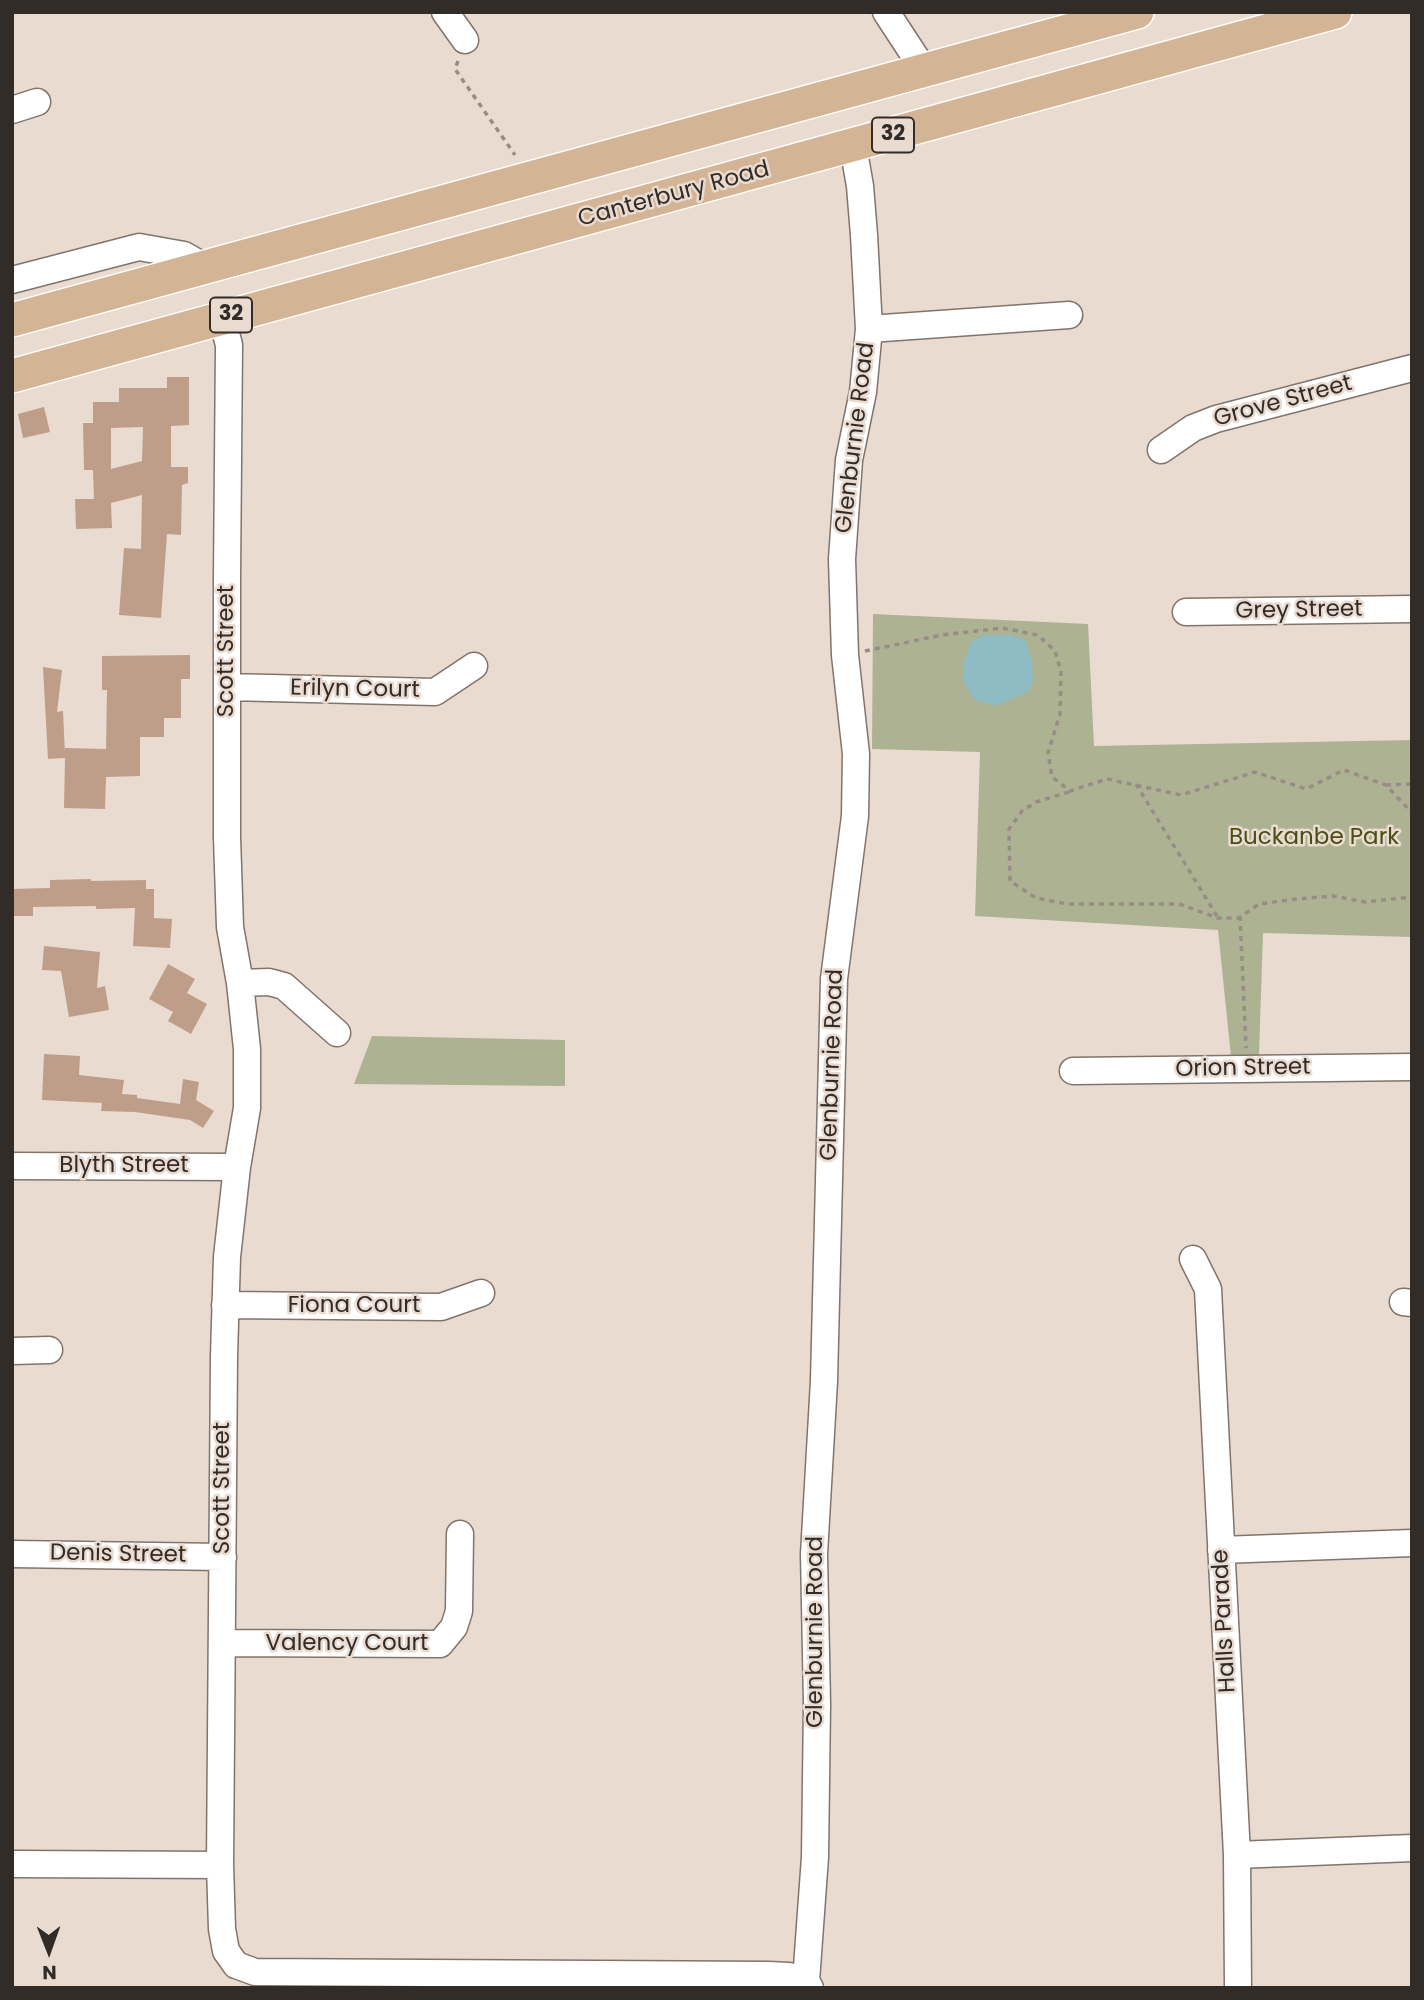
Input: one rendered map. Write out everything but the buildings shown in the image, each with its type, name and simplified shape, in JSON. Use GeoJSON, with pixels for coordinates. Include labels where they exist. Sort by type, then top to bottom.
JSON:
{"type":"FeatureCollection","features":[{"type":"Feature","properties":{"kind":"main road","name":"32"},"geometry":{"type":"LineString","coordinates":[[12,320],[1137,12]]}},
{"type":"Feature","properties":{"kind":"main road","name":"Canterbury Road"},"geometry":{"type":"LineString","coordinates":[[12,376],[1335,12]]}},
{"type":"Feature","properties":{"kind":"main road"},"geometry":{"type":"LineString","coordinates":[[205,267],[222,318]]}},
{"type":"Feature","properties":{"kind":"street"},"geometry":{"type":"LineString","coordinates":[[445,12],[465,40]]}},
{"type":"Feature","properties":{"kind":"street"},"geometry":{"type":"LineString","coordinates":[[886,12],[924,70]]}},
{"type":"Feature","properties":{"kind":"street"},"geometry":{"type":"LineString","coordinates":[[12,110],[37,102]]}},
{"type":"Feature","properties":{"kind":"street","name":"Glenburnie Road"},"geometry":{"type":"LineString","coordinates":[[808,1984],[815,1857],[817,1704],[814,1554],[824,1381],[834,979],[855,816],[856,754],[845,655],[842,559],[849,460],[863,392],[869,329],[862,210],[853,146]]}},
{"type":"Feature","properties":{"kind":"street"},"geometry":{"type":"LineString","coordinates":[[12,280],[139,247],[184,255],[205,267]]}},
{"type":"Feature","properties":{"kind":"street"},"geometry":{"type":"LineString","coordinates":[[869,329],[1069,314]]}},
{"type":"Feature","properties":{"kind":"street","name":"Scott Street"},"geometry":{"type":"LineString","coordinates":[[222,318],[229,345],[229,903],[247,1049],[247,1108],[229,1232],[225,1305],[220,1865],[224,1940],[231,1977]]}},
{"type":"Feature","properties":{"kind":"street","name":"Grove Street"},"geometry":{"type":"LineString","coordinates":[[1161,450],[1193,428],[1216,419],[1412,368]]}},
{"type":"Feature","properties":{"kind":"street","name":"Grey Street"},"geometry":{"type":"LineString","coordinates":[[1186,612],[1412,609]]}},
{"type":"Feature","properties":{"kind":"street","name":"Erilyn Court"},"geometry":{"type":"LineString","coordinates":[[228,687],[435,692],[474,666]]}},
{"type":"Feature","properties":{"kind":"street"},"geometry":{"type":"LineString","coordinates":[[240,984],[269,982],[284,986],[337,1033]]}},
{"type":"Feature","properties":{"kind":"street","name":"Orion Street"},"geometry":{"type":"LineString","coordinates":[[1073,1071],[1412,1067]]}},
{"type":"Feature","properties":{"kind":"street","name":"Blyth Street"},"geometry":{"type":"LineString","coordinates":[[12,1166],[237,1167]]}},
{"type":"Feature","properties":{"kind":"street","name":"Halls Parade"},"geometry":{"type":"LineString","coordinates":[[1193,1259],[1208,1289],[1237,1855],[1238,1988]]}},
{"type":"Feature","properties":{"kind":"street","name":"Fiona Court"},"geometry":{"type":"LineString","coordinates":[[225,1305],[441,1307],[481,1293]]}},
{"type":"Feature","properties":{"kind":"street"},"geometry":{"type":"LineString","coordinates":[[12,1350],[49,1350]]}},
{"type":"Feature","properties":{"kind":"street","name":"Valency Court"},"geometry":{"type":"LineString","coordinates":[[222,1643],[440,1644],[454,1627],[459,1611],[460,1534]]}},
{"type":"Feature","properties":{"kind":"street"},"geometry":{"type":"LineString","coordinates":[[1221,1550],[1412,1543]]}},
{"type":"Feature","properties":{"kind":"street","name":"Denis Street"},"geometry":{"type":"LineString","coordinates":[[12,1554],[223,1557]]}},
{"type":"Feature","properties":{"kind":"street"},"geometry":{"type":"LineString","coordinates":[[1237,1855],[1412,1848]]}},
{"type":"Feature","properties":{"kind":"street"},"geometry":{"type":"LineString","coordinates":[[12,1864],[220,1865]]}},
{"type":"Feature","properties":{"kind":"street"},"geometry":{"type":"LineString","coordinates":[[231,1977],[255,1972],[768,1975],[789,1976],[808,1984]]}},
{"type":"Feature","properties":{"kind":"path"},"geometry":{"type":"LineString","coordinates":[[465,40],[455,69],[515,155]]}},
{"type":"Feature","properties":{"kind":"path"},"geometry":{"type":"LineString","coordinates":[[845,655],[942,635],[1002,628],[1038,635],[1055,651],[1061,671],[1060,714],[1048,753],[1052,777],[1070,791]]}},
{"type":"Feature","properties":{"kind":"path"},"geometry":{"type":"LineString","coordinates":[[1412,784],[1386,785],[1343,770],[1306,789],[1255,772],[1181,795],[1107,779],[1036,802],[1022,811],[1009,829],[1010,880],[1036,898],[1068,904],[1179,904],[1219,918],[1238,917],[1259,904],[1297,899],[1333,896],[1365,902],[1412,897]]}},
{"type":"Feature","properties":{"kind":"path"},"geometry":{"type":"LineString","coordinates":[[1136,784],[1219,918]]}},
{"type":"Feature","properties":{"kind":"path"},"geometry":{"type":"LineString","coordinates":[[1386,785],[1412,813]]}},
{"type":"Feature","properties":{"kind":"path"},"geometry":{"type":"LineString","coordinates":[[1238,917],[1247,1070]]}},
{"type":"Feature","properties":{"kind":"green space","name":"Buckanbe Park"},"geometry":{"type":"Polygon","coordinates":[[[873,614],[1088,624],[1094,746],[1412,740],[1412,937],[1263,933],[1259,1055],[1231,1057],[1218,930],[975,916],[980,752],[872,749],[873,614]]]}},
{"type":"Feature","properties":{"kind":"green space"},"geometry":{"type":"Polygon","coordinates":[[[372,1036],[565,1040],[565,1086],[354,1084],[372,1036]]]}},
{"type":"Feature","properties":{"kind":"water"},"geometry":{"type":"Polygon","coordinates":[[[985,635],[1012,635],[1026,640],[1032,664],[1033,680],[1029,691],[995,706],[975,700],[964,683],[964,662],[971,641],[985,635]]]}}]}
